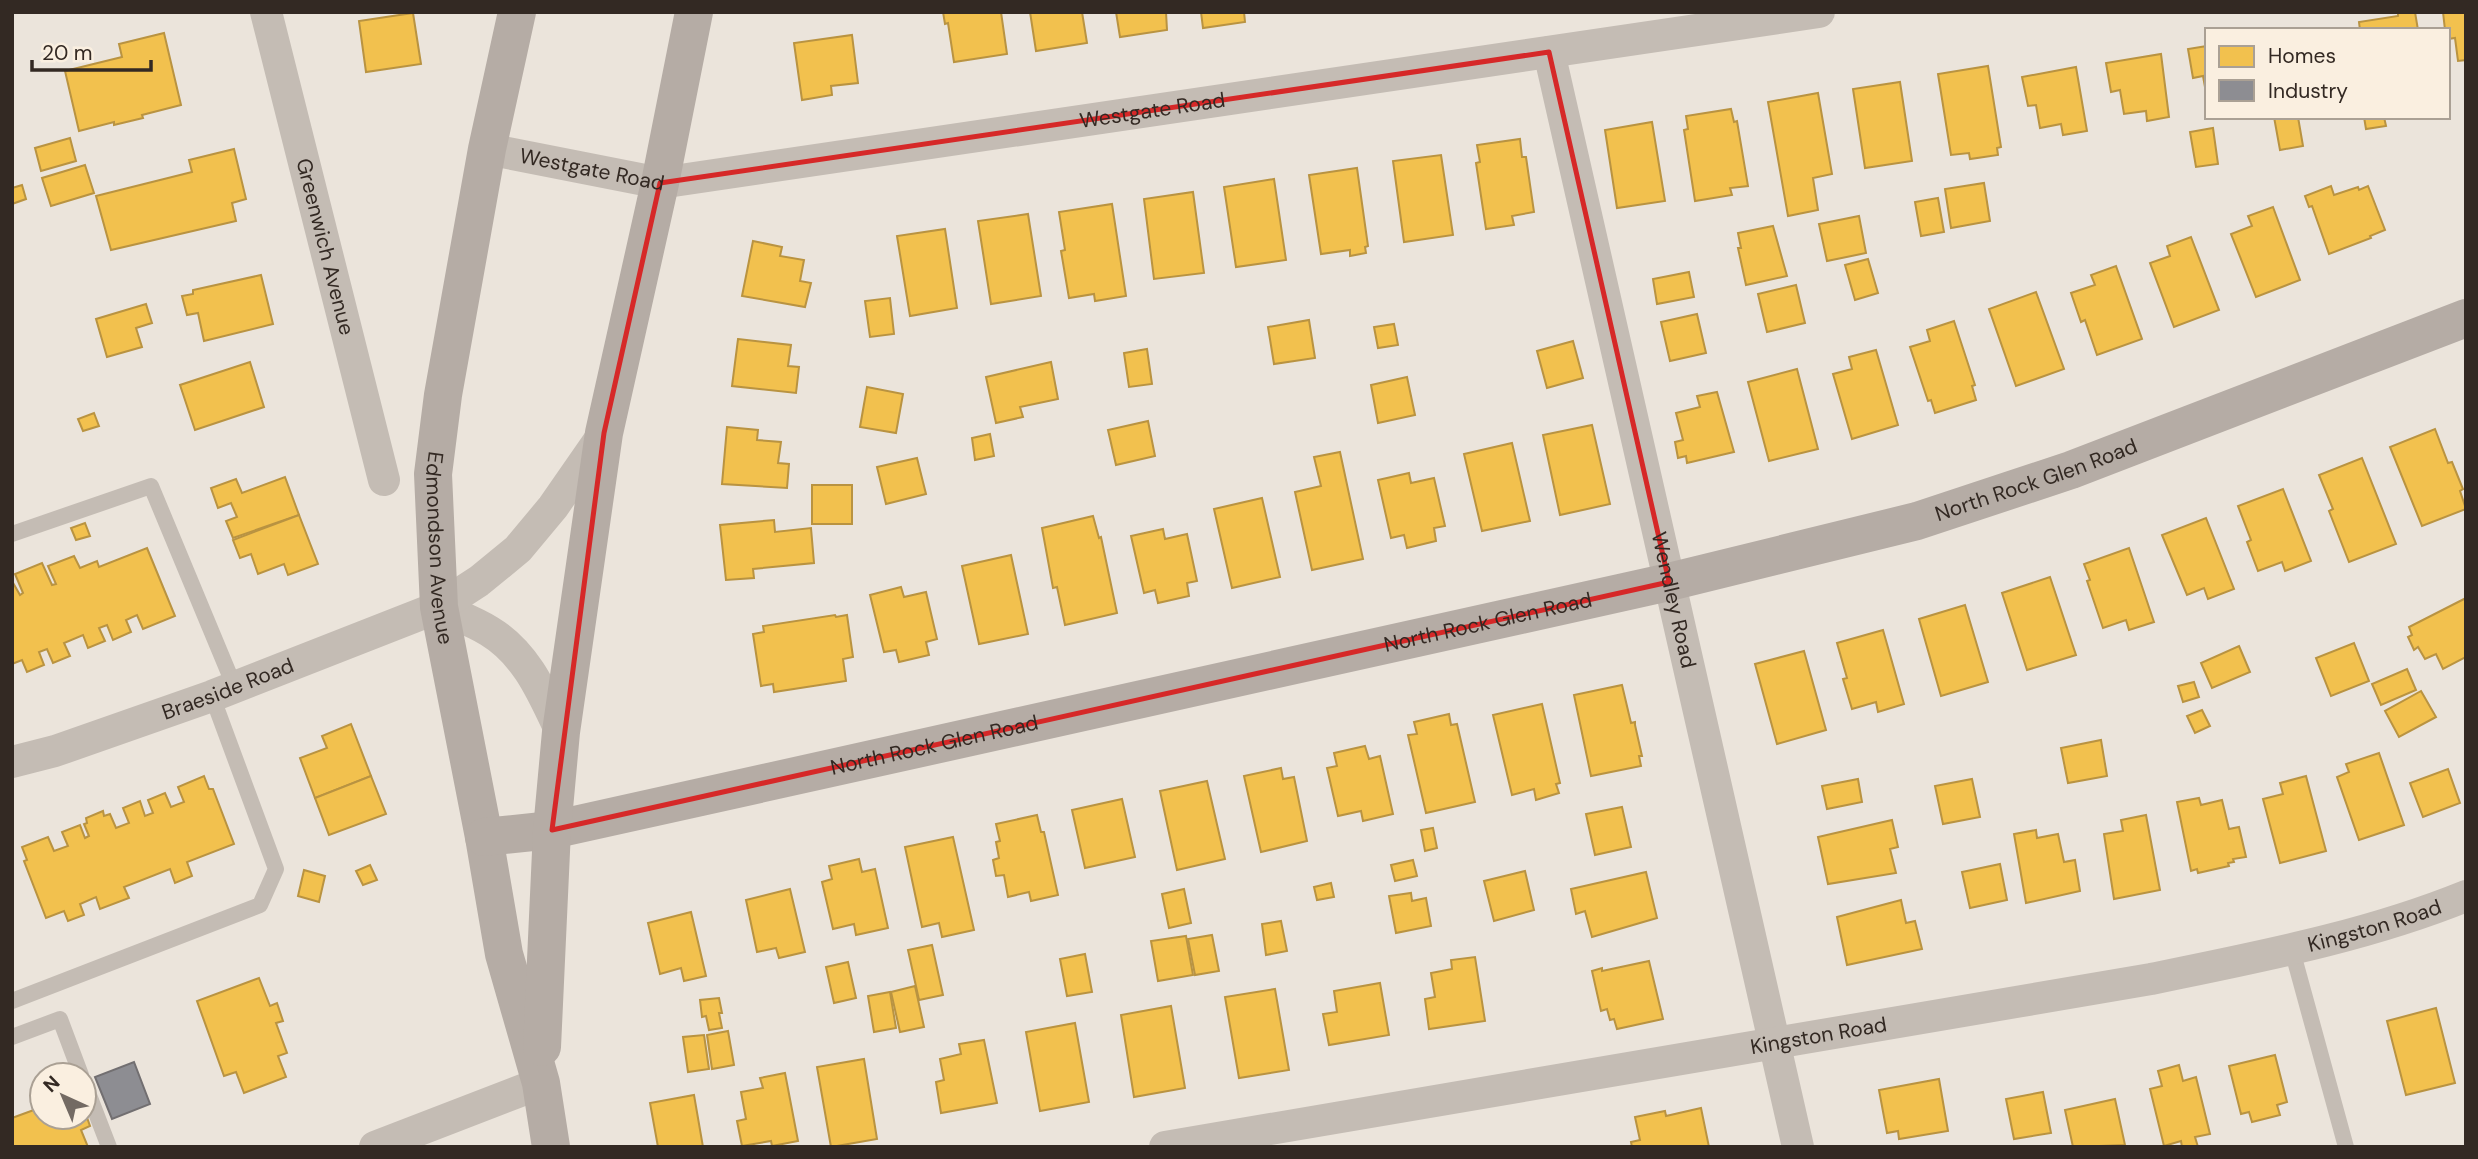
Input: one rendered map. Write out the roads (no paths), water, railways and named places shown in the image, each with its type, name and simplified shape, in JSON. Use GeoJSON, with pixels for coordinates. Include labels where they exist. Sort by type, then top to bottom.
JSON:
{"type":"FeatureCollection","features":[{"type":"Feature","properties":{"kind":"main road","name":"Edmondson Avenue"},"geometry":{"type":"LineString","coordinates":[[517,12],[487,149],[443,395],[433,474],[439,607],[504,954],[541,1083],[551,1147]]}},
{"type":"Feature","properties":{"kind":"main road","name":"Edmondson Avenue"},"geometry":{"type":"LineString","coordinates":[[541,1083],[552,830],[561,732],[604,433],[660,183],[694,12]]}},
{"type":"Feature","properties":{"kind":"main road","name":"North Rock Glen Road"},"geometry":{"type":"LineString","coordinates":[[484,837],[552,830],[1670,582],[1917,521],[2071,470],[2464,323]]}},
{"type":"Feature","properties":{"kind":"street","name":"Greenwich Avenue"},"geometry":{"type":"LineString","coordinates":[[266,12],[384,480]]}},
{"type":"Feature","properties":{"kind":"street","name":"Westgate Road"},"geometry":{"type":"LineString","coordinates":[[487,149],[660,183],[1819,12]]}},
{"type":"Feature","properties":{"kind":"street","name":"Wendley Road"},"geometry":{"type":"LineString","coordinates":[[1549,52],[1798,1147]]}},
{"type":"Feature","properties":{"kind":"street","name":"Braeside Road"},"geometry":{"type":"LineString","coordinates":[[12,762],[55,751],[223,692],[439,607],[518,549],[553,507],[604,433]]}},
{"type":"Feature","properties":{"kind":"street"},"geometry":{"type":"LineString","coordinates":[[439,607],[489,631],[515,651],[534,676],[561,732]]}},
{"type":"Feature","properties":{"kind":"street","name":"Kingston Road"},"geometry":{"type":"LineString","coordinates":[[1165,1147],[2151,979],[2292,950],[2383,924],[2466,896]]}},
{"type":"Feature","properties":{"kind":"street"},"geometry":{"type":"LineString","coordinates":[[375,1147],[541,1083]]}},
{"type":"Feature","properties":{"kind":"lane"},"geometry":{"type":"LineString","coordinates":[[12,534],[151,486],[223,692],[276,869],[260,905],[12,1001]]}},
{"type":"Feature","properties":{"kind":"lane"},"geometry":{"type":"LineString","coordinates":[[2292,950],[2346,1147]]}},
{"type":"Feature","properties":{"kind":"lane"},"geometry":{"type":"LineString","coordinates":[[12,1037],[60,1019],[76,1061]]}},
{"type":"Feature","properties":{"kind":"lane"},"geometry":{"type":"LineString","coordinates":[[98,1118],[109,1147]]}}]}
